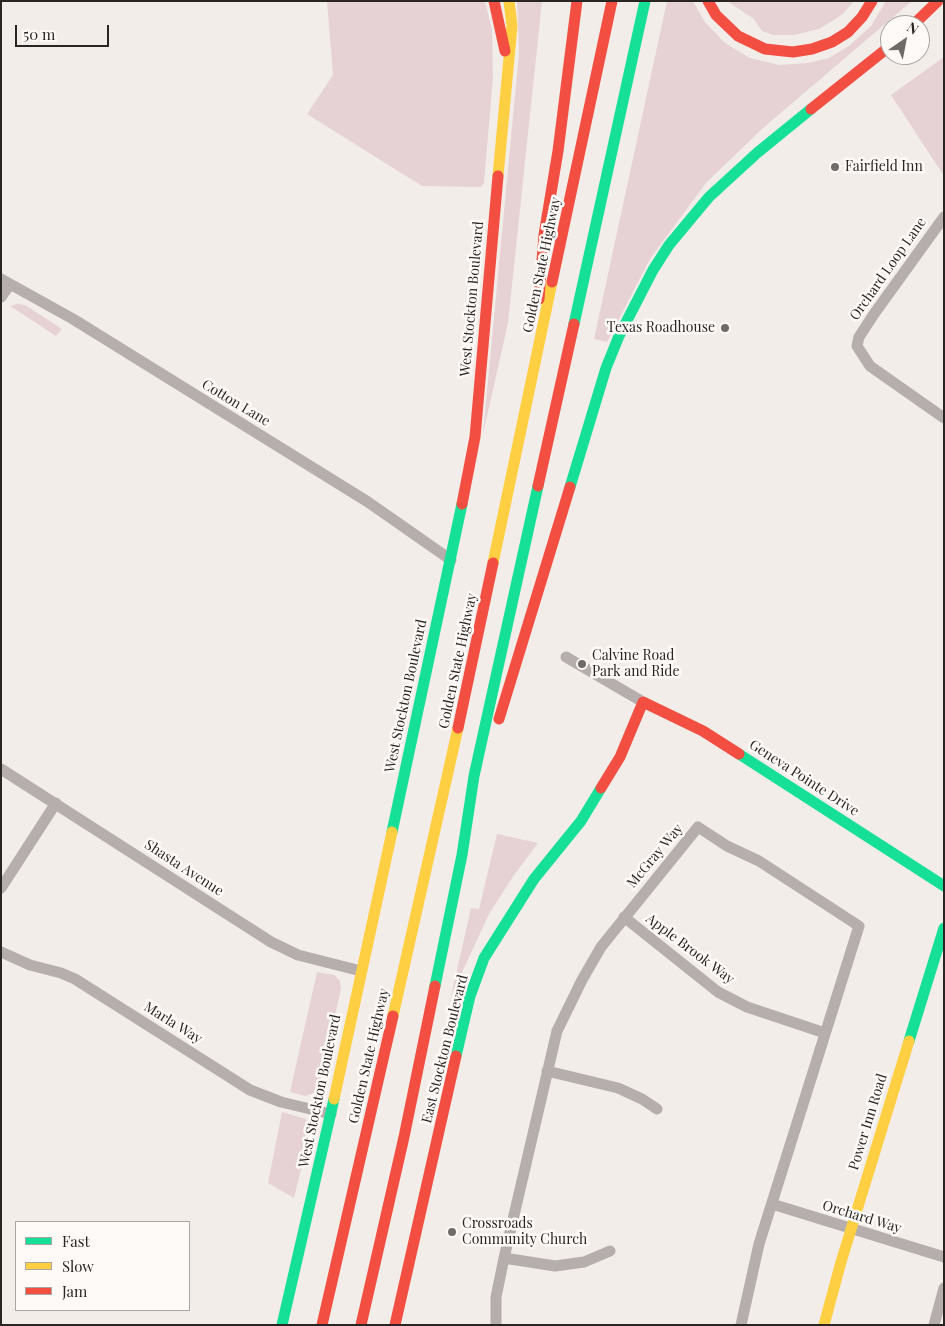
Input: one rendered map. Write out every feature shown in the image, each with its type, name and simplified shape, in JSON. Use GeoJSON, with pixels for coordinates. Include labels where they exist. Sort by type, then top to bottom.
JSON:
{"type":"FeatureCollection","features":[{"type":"Feature","properties":{"kind":"main road","name":"West Stockton Boulevard"},"geometry":{"type":"LineString","coordinates":[[494,1],[508,65]]}},
{"type":"Feature","properties":{"kind":"main road","name":"West Stockton Boulevard"},"geometry":{"type":"LineString","coordinates":[[282,1325],[331,1114],[451,560],[475,437],[512,26],[509,1]]}},
{"type":"Feature","properties":{"kind":"main road"},"geometry":{"type":"LineString","coordinates":[[532,382],[544,235],[558,151],[577,1]]}},
{"type":"Feature","properties":{"kind":"main road","name":"Golden State Highway"},"geometry":{"type":"LineString","coordinates":[[322,1325],[450,766],[612,1]]}},
{"type":"Feature","properties":{"kind":"main road"},"geometry":{"type":"LineString","coordinates":[[361,1325],[404,1137],[462,855],[474,776],[645,1]]}},
{"type":"Feature","properties":{"kind":"main road"},"geometry":{"type":"LineString","coordinates":[[708,1],[716,15],[738,36],[765,49],[793,52],[825,44],[848,32],[862,17],[872,1]]}},
{"type":"Feature","properties":{"kind":"main road"},"geometry":{"type":"LineString","coordinates":[[923,15],[938,1]]}},
{"type":"Feature","properties":{"kind":"main road"},"geometry":{"type":"LineString","coordinates":[[474,776],[500,715],[606,368],[619,336],[653,270],[669,245],[709,196],[757,153],[880,54]]}},
{"type":"Feature","properties":{"kind":"main road","name":"Geneva Pointe Drive"},"geometry":{"type":"LineString","coordinates":[[643,702],[703,731],[944,886]]}},
{"type":"Feature","properties":{"kind":"main road","name":"East Stockton Boulevard"},"geometry":{"type":"LineString","coordinates":[[395,1325],[470,996],[484,958],[534,879],[581,820],[620,757],[643,702]]}},
{"type":"Feature","properties":{"kind":"main road","name":"Power Inn Road"},"geometry":{"type":"LineString","coordinates":[[824,1325],[851,1230],[944,928]]}},
{"type":"Feature","properties":{"kind":"street","name":"Orchard Loop Lane"},"geometry":{"type":"LineString","coordinates":[[944,216],[874,314],[859,337],[857,346],[870,366],[944,418]]}},
{"type":"Feature","properties":{"kind":"street","name":"Cotton Lane"},"geometry":{"type":"LineString","coordinates":[[5,282],[73,320],[368,502],[451,560]]}},
{"type":"Feature","properties":{"kind":"street"},"geometry":{"type":"LineString","coordinates":[[1,297],[5,282]]}},
{"type":"Feature","properties":{"kind":"street"},"geometry":{"type":"LineString","coordinates":[[566,657],[643,702]]}},
{"type":"Feature","properties":{"kind":"street","name":"Shasta Avenue"},"geometry":{"type":"LineString","coordinates":[[1,769],[276,944],[298,955],[361,972]]}},
{"type":"Feature","properties":{"kind":"street"},"geometry":{"type":"LineString","coordinates":[[1,888],[56,803]]}},
{"type":"Feature","properties":{"kind":"street","name":"McGray Way"},"geometry":{"type":"LineString","coordinates":[[496,1325],[496,1297],[504,1258],[557,1031],[582,980],[601,947],[698,827],[727,846],[759,861],[859,926],[759,1244],[741,1325]]}},
{"type":"Feature","properties":{"kind":"street","name":"Apple Brook Way"},"geometry":{"type":"LineString","coordinates":[[624,917],[718,992],[747,1007],[825,1033]]}},
{"type":"Feature","properties":{"kind":"street","name":"Marla Way"},"geometry":{"type":"LineString","coordinates":[[1,952],[30,965],[61,973],[75,979],[250,1090],[274,1100],[331,1114]]}},
{"type":"Feature","properties":{"kind":"street"},"geometry":{"type":"LineString","coordinates":[[547,1071],[618,1088],[642,1099],[657,1109]]}},
{"type":"Feature","properties":{"kind":"street","name":"Orchard Way"},"geometry":{"type":"LineString","coordinates":[[772,1204],[851,1230],[944,1257]]}},
{"type":"Feature","properties":{"kind":"street"},"geometry":{"type":"LineString","coordinates":[[504,1258],[555,1266],[584,1262],[610,1251]]}},
{"type":"Feature","properties":{"kind":"street"},"geometry":{"type":"LineString","coordinates":[[934,1325],[944,1288]]}},
{"type":"Feature","properties":{"kind":"shaded area"},"geometry":{"type":"Polygon","coordinates":[[[327,1],[485,1],[492,30],[493,77],[484,183],[481,187],[422,186],[307,114],[333,75],[327,1]]]}},
{"type":"Feature","properties":{"kind":"shaded area"},"geometry":{"type":"Polygon","coordinates":[[[517,1],[542,1],[508,323],[483,434],[519,53],[517,1]]]}},
{"type":"Feature","properties":{"kind":"shaded area"},"geometry":{"type":"Polygon","coordinates":[[[667,1],[693,1],[705,22],[725,43],[750,58],[779,65],[808,63],[829,58],[849,46],[871,26],[886,1],[912,1],[896,15],[880,15],[880,28],[763,128],[706,183],[650,259],[607,342],[594,339],[667,1]]]}},
{"type":"Feature","properties":{"kind":"shaded area"},"geometry":{"type":"Polygon","coordinates":[[[727,1],[854,1],[843,14],[819,29],[794,35],[773,35],[762,31],[754,19],[727,1]]]}},
{"type":"Feature","properties":{"kind":"shaded area"},"geometry":{"type":"Polygon","coordinates":[[[944,57],[944,176],[891,95],[944,57]]]}},
{"type":"Feature","properties":{"kind":"shaded area"},"geometry":{"type":"Polygon","coordinates":[[[17,304],[25,305],[62,329],[56,336],[10,306],[17,304]]]}},
{"type":"Feature","properties":{"kind":"shaded area"},"geometry":{"type":"Polygon","coordinates":[[[497,834],[538,843],[514,875],[489,914],[451,996],[471,908],[479,909],[497,834]]]}},
{"type":"Feature","properties":{"kind":"shaded area"},"geometry":{"type":"Polygon","coordinates":[[[317,972],[334,975],[340,981],[341,989],[319,1086],[314,1093],[305,1096],[290,1092],[317,972]]]}},
{"type":"Feature","properties":{"kind":"shaded area"},"geometry":{"type":"Polygon","coordinates":[[[282,1112],[306,1119],[311,1128],[294,1198],[268,1183],[282,1112]]]}},
{"type":"Feature","properties":{"kind":"traffic: fast"},"geometry":{"type":"LineString","coordinates":[[574,324],[645,1]]}},
{"type":"Feature","properties":{"kind":"traffic: fast"},"geometry":{"type":"LineString","coordinates":[[570,487],[606,368],[619,336],[653,270],[669,245],[709,197],[757,153],[811,109]]}},
{"type":"Feature","properties":{"kind":"traffic: fast"},"geometry":{"type":"LineString","coordinates":[[435,986],[462,855],[474,776],[538,486]]}},
{"type":"Feature","properties":{"kind":"traffic: fast"},"geometry":{"type":"LineString","coordinates":[[392,832],[462,504]]}},
{"type":"Feature","properties":{"kind":"traffic: fast"},"geometry":{"type":"LineString","coordinates":[[739,754],[944,886]]}},
{"type":"Feature","properties":{"kind":"traffic: fast"},"geometry":{"type":"LineString","coordinates":[[456,1056],[470,996],[484,958],[534,879],[581,821],[601,788]]}},
{"type":"Feature","properties":{"kind":"traffic: fast"},"geometry":{"type":"LineString","coordinates":[[909,1041],[944,928]]}},
{"type":"Feature","properties":{"kind":"traffic: fast"},"geometry":{"type":"LineString","coordinates":[[282,1325],[334,1099]]}},
{"type":"Feature","properties":{"kind":"traffic: slow"},"geometry":{"type":"LineString","coordinates":[[498,176],[512,26],[509,1]]}},
{"type":"Feature","properties":{"kind":"traffic: slow"},"geometry":{"type":"LineString","coordinates":[[493,563],[552,282]]}},
{"type":"Feature","properties":{"kind":"traffic: slow"},"geometry":{"type":"LineString","coordinates":[[393,1016],[458,728]]}},
{"type":"Feature","properties":{"kind":"traffic: slow"},"geometry":{"type":"LineString","coordinates":[[334,1099],[392,832]]}},
{"type":"Feature","properties":{"kind":"traffic: slow"},"geometry":{"type":"LineString","coordinates":[[824,1325],[841,1262],[909,1041]]}},
{"type":"Feature","properties":{"kind":"traffic: jam"},"geometry":{"type":"LineString","coordinates":[[494,1],[505,51]]}},
{"type":"Feature","properties":{"kind":"traffic: jam"},"geometry":{"type":"LineString","coordinates":[[539,299],[544,235],[558,151],[577,1]]}},
{"type":"Feature","properties":{"kind":"traffic: jam"},"geometry":{"type":"LineString","coordinates":[[552,282],[612,1]]}},
{"type":"Feature","properties":{"kind":"traffic: jam"},"geometry":{"type":"LineString","coordinates":[[708,1],[716,15],[738,36],[765,49],[793,52],[812,49],[832,42],[848,32],[862,17],[872,1]]}},
{"type":"Feature","properties":{"kind":"traffic: jam"},"geometry":{"type":"LineString","coordinates":[[923,15],[938,1]]}},
{"type":"Feature","properties":{"kind":"traffic: jam"},"geometry":{"type":"LineString","coordinates":[[811,109],[880,54]]}},
{"type":"Feature","properties":{"kind":"traffic: jam"},"geometry":{"type":"LineString","coordinates":[[462,504],[475,437],[498,176]]}},
{"type":"Feature","properties":{"kind":"traffic: jam"},"geometry":{"type":"LineString","coordinates":[[538,486],[574,324]]}},
{"type":"Feature","properties":{"kind":"traffic: jam"},"geometry":{"type":"LineString","coordinates":[[499,719],[570,487]]}},
{"type":"Feature","properties":{"kind":"traffic: jam"},"geometry":{"type":"LineString","coordinates":[[458,728],[493,563]]}},
{"type":"Feature","properties":{"kind":"traffic: jam"},"geometry":{"type":"LineString","coordinates":[[601,788],[620,757],[643,702],[703,731],[739,754]]}},
{"type":"Feature","properties":{"kind":"traffic: jam"},"geometry":{"type":"LineString","coordinates":[[361,1325],[404,1137],[435,986]]}},
{"type":"Feature","properties":{"kind":"traffic: jam"},"geometry":{"type":"LineString","coordinates":[[322,1325],[393,1016]]}},
{"type":"Feature","properties":{"kind":"traffic: jam"},"geometry":{"type":"LineString","coordinates":[[395,1325],[456,1056]]}},
{"type":"Feature","properties":{"kind":"place","name":"Fairfield Inn"},"geometry":{"type":"Point","coordinates":[835,167]}},
{"type":"Feature","properties":{"kind":"place","name":"Texas Roadhouse"},"geometry":{"type":"Point","coordinates":[725,328]}},
{"type":"Feature","properties":{"kind":"place","name":"Calvine Road Park and Ride"},"geometry":{"type":"Point","coordinates":[582,664]}},
{"type":"Feature","properties":{"kind":"place","name":"Crossroads Community Church"},"geometry":{"type":"Point","coordinates":[452,1232]}}]}
